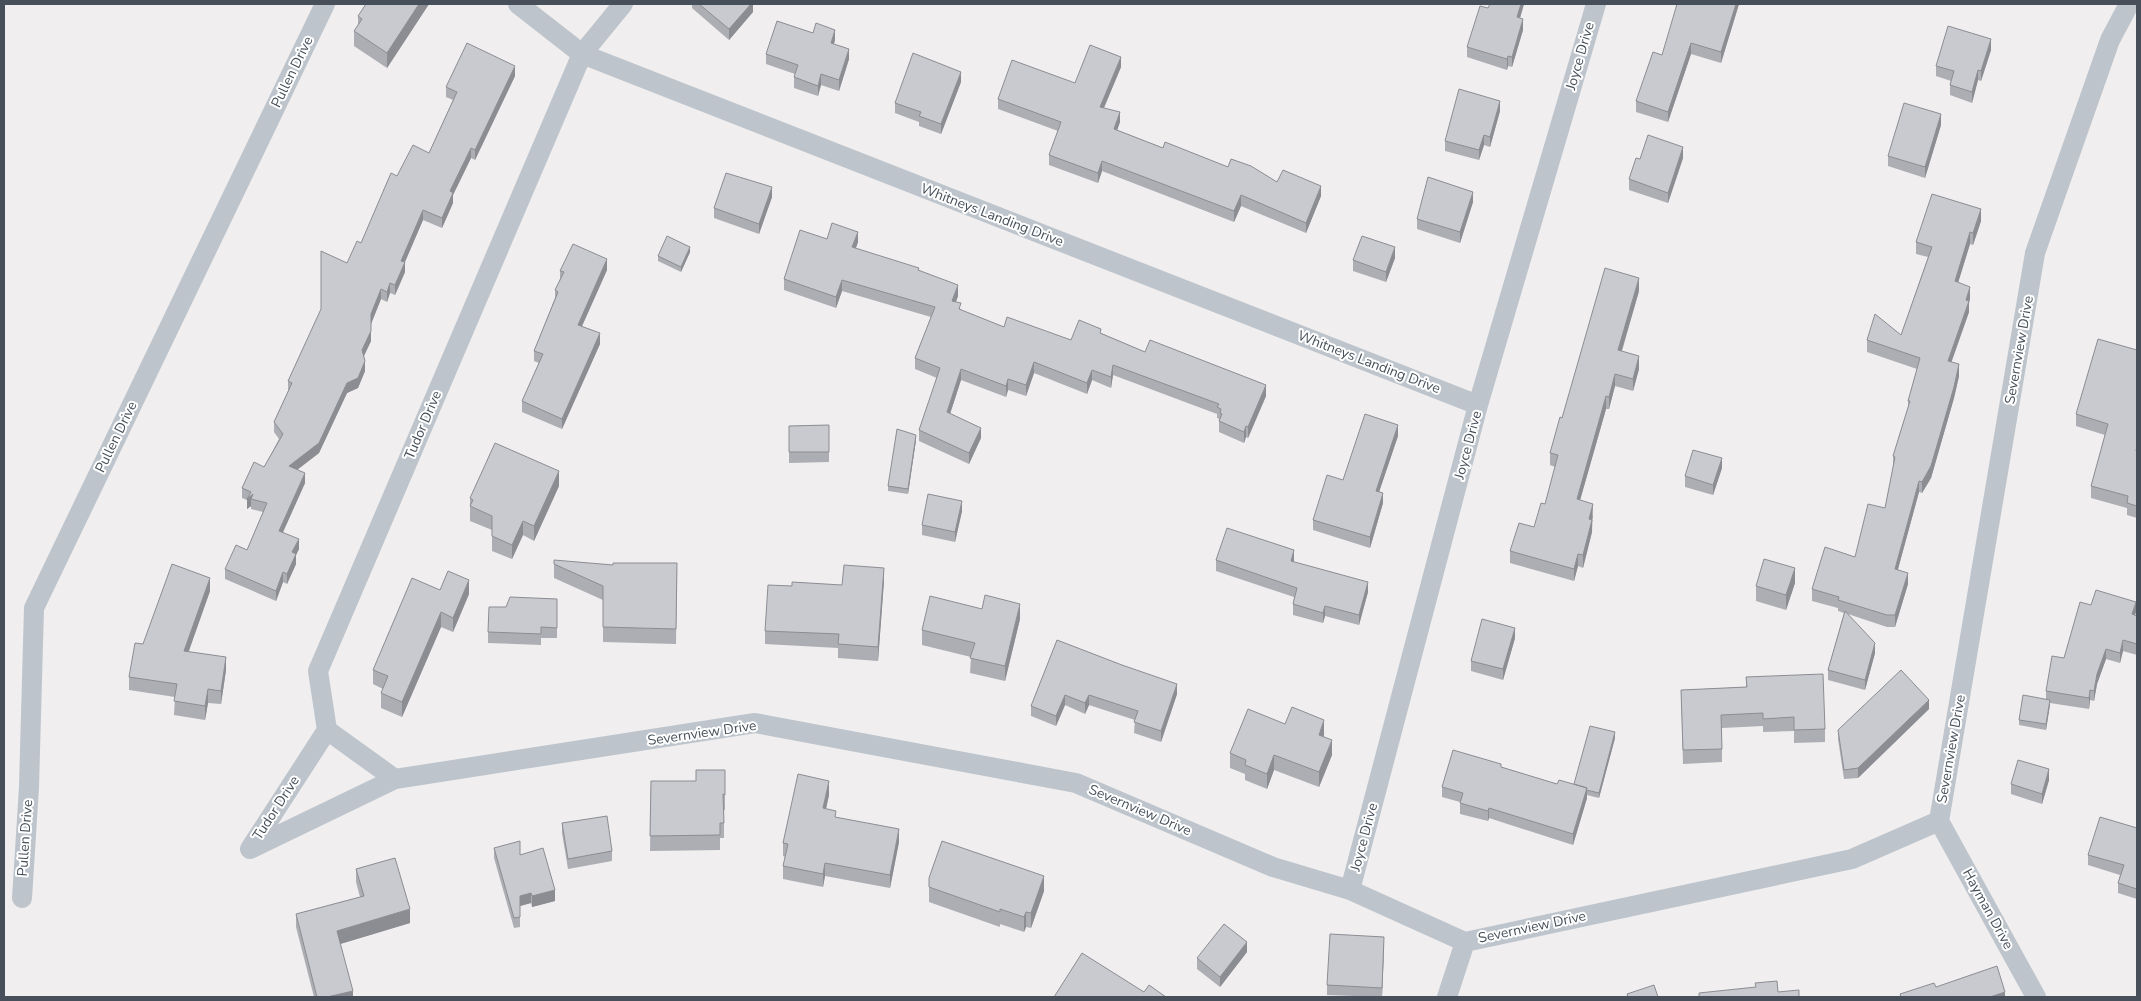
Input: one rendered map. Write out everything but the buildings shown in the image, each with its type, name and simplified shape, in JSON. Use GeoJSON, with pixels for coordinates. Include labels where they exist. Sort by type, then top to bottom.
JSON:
{"type":"FeatureCollection","features":[{"type":"Feature","properties":{"kind":"street","name":"Pullen Drive"},"geometry":{"type":"LineString","coordinates":[[22,898],[29,788],[34,608],[324,4]]}},
{"type":"Feature","properties":{"kind":"street","name":"Whitneys Landing Drive"},"geometry":{"type":"LineString","coordinates":[[518,4],[582,54],[1478,405]]}},
{"type":"Feature","properties":{"kind":"street","name":"Tudor Drive"},"geometry":{"type":"LineString","coordinates":[[250,848],[327,730],[318,671],[582,54],[623,4]]}},
{"type":"Feature","properties":{"kind":"street","name":"Joyce Drive"},"geometry":{"type":"LineString","coordinates":[[1350,890],[1478,405],[1596,4]]}},
{"type":"Feature","properties":{"kind":"street","name":"Severnview Drive"},"geometry":{"type":"LineString","coordinates":[[250,848],[395,779],[755,723],[1076,783],[1274,867],[1350,890],[1465,942],[1852,859],[1939,821],[2035,253],[2110,40],[2128,4]]}},
{"type":"Feature","properties":{"kind":"street"},"geometry":{"type":"LineString","coordinates":[[327,730],[395,779]]}},
{"type":"Feature","properties":{"kind":"street","name":"Hayman Drive"},"geometry":{"type":"LineString","coordinates":[[1939,821],[2036,997]]}},
{"type":"Feature","properties":{"kind":"street"},"geometry":{"type":"LineString","coordinates":[[1447,997],[1465,942]]}}]}
